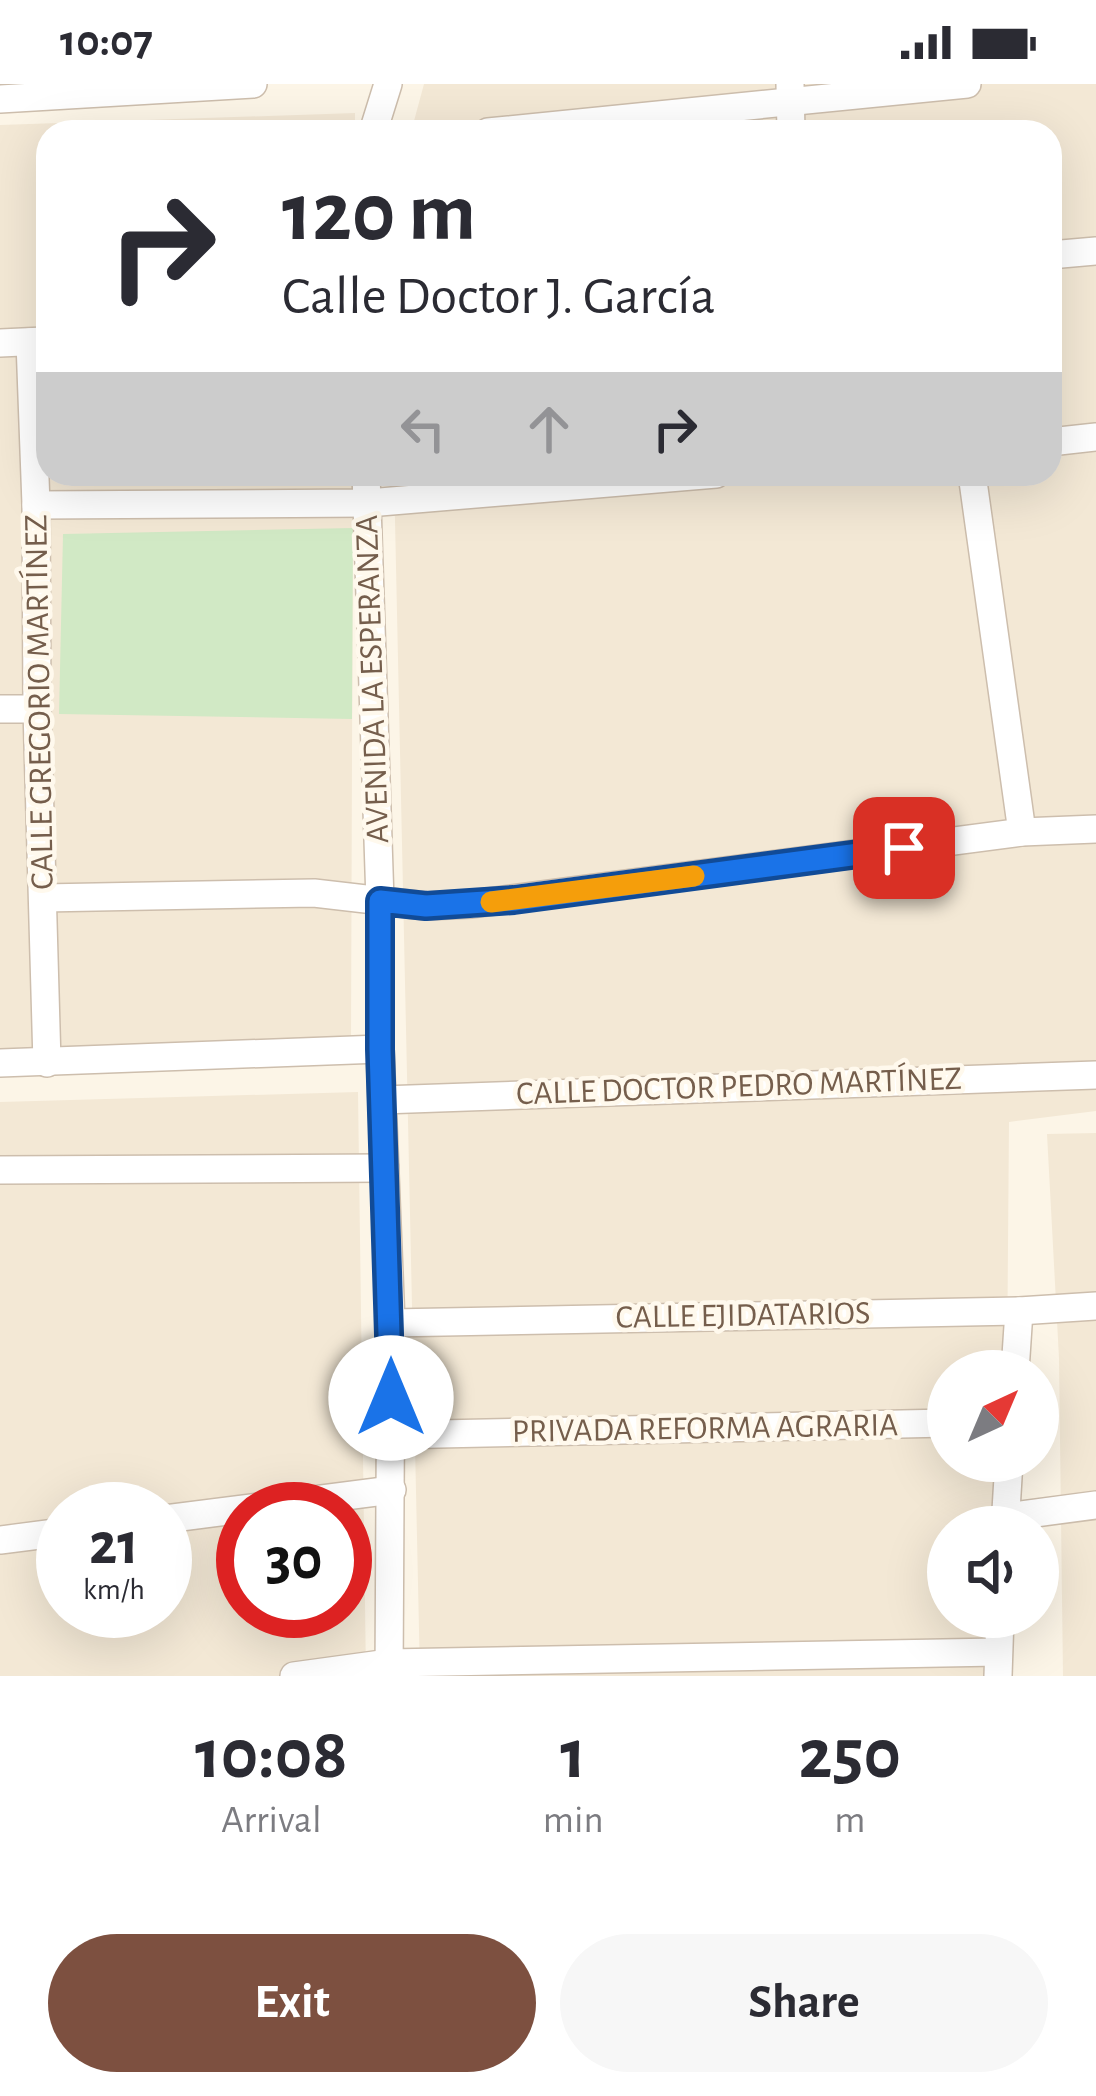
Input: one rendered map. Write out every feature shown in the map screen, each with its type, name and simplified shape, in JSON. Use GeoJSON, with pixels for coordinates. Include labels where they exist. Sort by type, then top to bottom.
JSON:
{"type":"FeatureCollection","features":[{"type":"Feature","properties":{"kind":"street"},"geometry":{"type":"LineString","coordinates":[[0,99],[35,90],[253,84]]}},
{"type":"Feature","properties":{"kind":"street"},"geometry":{"type":"LineString","coordinates":[[377,120],[388,84]]}},
{"type":"Feature","properties":{"kind":"street"},"geometry":{"type":"LineString","coordinates":[[579,120],[790,92],[967,84]]}},
{"type":"Feature","properties":{"kind":"street"},"geometry":{"type":"LineString","coordinates":[[1062,254],[1096,251]]}},
{"type":"Feature","properties":{"kind":"street"},"geometry":{"type":"LineString","coordinates":[[0,343],[36,342]]}},
{"type":"Feature","properties":{"kind":"street"},"geometry":{"type":"LineString","coordinates":[[1062,440],[1096,436]]}},
{"type":"Feature","properties":{"kind":"street","name":"CALLE GREGORIO MARTÍNEZ"},"geometry":{"type":"LineString","coordinates":[[36,486],[47,1063]]}},
{"type":"Feature","properties":{"kind":"street","name":"AVENIDA LA ESPERANZA"},"geometry":{"type":"LineString","coordinates":[[367,486],[391,1323],[389,1670]]}},
{"type":"Feature","properties":{"kind":"street"},"geometry":{"type":"LineString","coordinates":[[36,505],[368,503],[572,486]]}},
{"type":"Feature","properties":{"kind":"street"},"geometry":{"type":"LineString","coordinates":[[973,486],[1022,832]]}},
{"type":"Feature","properties":{"kind":"street"},"geometry":{"type":"LineString","coordinates":[[0,709],[37,709]]}},
{"type":"Feature","properties":{"kind":"street"},"geometry":{"type":"LineString","coordinates":[[43,898],[298,893],[426,906],[514,900],[1022,832],[1096,829]]}},
{"type":"Feature","properties":{"kind":"street"},"geometry":{"type":"LineString","coordinates":[[0,1063],[380,1049]]}},
{"type":"Feature","properties":{"kind":"street","name":"CALLE DOCTOR PEDRO MARTÍNEZ"},"geometry":{"type":"LineString","coordinates":[[382,1100],[1096,1075]]}},
{"type":"Feature","properties":{"kind":"street"},"geometry":{"type":"LineString","coordinates":[[0,1170],[385,1168]]}},
{"type":"Feature","properties":{"kind":"street","name":"CALLE EJIDATARIOS"},"geometry":{"type":"LineString","coordinates":[[391,1323],[1096,1306]]}},
{"type":"Feature","properties":{"kind":"street"},"geometry":{"type":"LineString","coordinates":[[1016,1350],[1019,1311]]}},
{"type":"Feature","properties":{"kind":"street","name":"PRIVADA REFORMA AGRARIA"},"geometry":{"type":"LineString","coordinates":[[391,1435],[927,1424]]}},
{"type":"Feature","properties":{"kind":"street"},"geometry":{"type":"LineString","coordinates":[[192,1516],[392,1490]]}},
{"type":"Feature","properties":{"kind":"street"},"geometry":{"type":"LineString","coordinates":[[1059,1512],[1096,1505]]}},
{"type":"Feature","properties":{"kind":"street"},"geometry":{"type":"LineString","coordinates":[[0,1540],[36,1535]]}},
{"type":"Feature","properties":{"kind":"street"},"geometry":{"type":"LineString","coordinates":[[294,1676],[389,1670],[998,1664]]}},
{"type":"Feature","properties":{"kind":"shaded area"},"geometry":{"type":"Polygon","coordinates":[[[424,84],[1096,84],[1096,1111],[1009,1122],[1007,1350],[927,1350],[927,1482],[1007,1482],[1006,1506],[927,1506],[927,1638],[1006,1638],[1005,1676],[420,1676],[394,486],[1062,486],[1062,120],[414,120],[424,84]]]}},
{"type":"Feature","properties":{"kind":"shaded area"},"geometry":{"type":"Polygon","coordinates":[[[355,113],[355,120],[148,120],[355,113]]]}},
{"type":"Feature","properties":{"kind":"shaded area"},"geometry":{"type":"Polygon","coordinates":[[[36,124],[36,486],[353,486],[351,1042],[0,1051],[0,125],[36,124]]]}},
{"type":"Feature","properties":{"kind":"shaded area"},"geometry":{"type":"Polygon","coordinates":[[[358,1092],[363,1482],[216,1482],[216,1638],[365,1638],[366,1676],[0,1676],[0,1102],[358,1092]]]}},
{"type":"Feature","properties":{"kind":"shaded area"},"geometry":{"type":"Polygon","coordinates":[[[1096,1133],[1096,1676],[1063,1676],[1059,1350],[1047,1134],[1096,1133]]]}},
{"type":"Feature","properties":{"kind":"green space"},"geometry":{"type":"Polygon","coordinates":[[[353,528],[352,719],[59,714],[63,534],[353,528]]]}},
{"type":"Feature","properties":{"kind":"slow traffic"},"geometry":{"type":"LineString","coordinates":[[491,902],[694,876]]}},
{"type":"Feature","properties":{"kind":"route"},"geometry":{"type":"LineString","coordinates":[[391,1398],[380,901],[426,906],[514,900],[904,848]]}}]}
